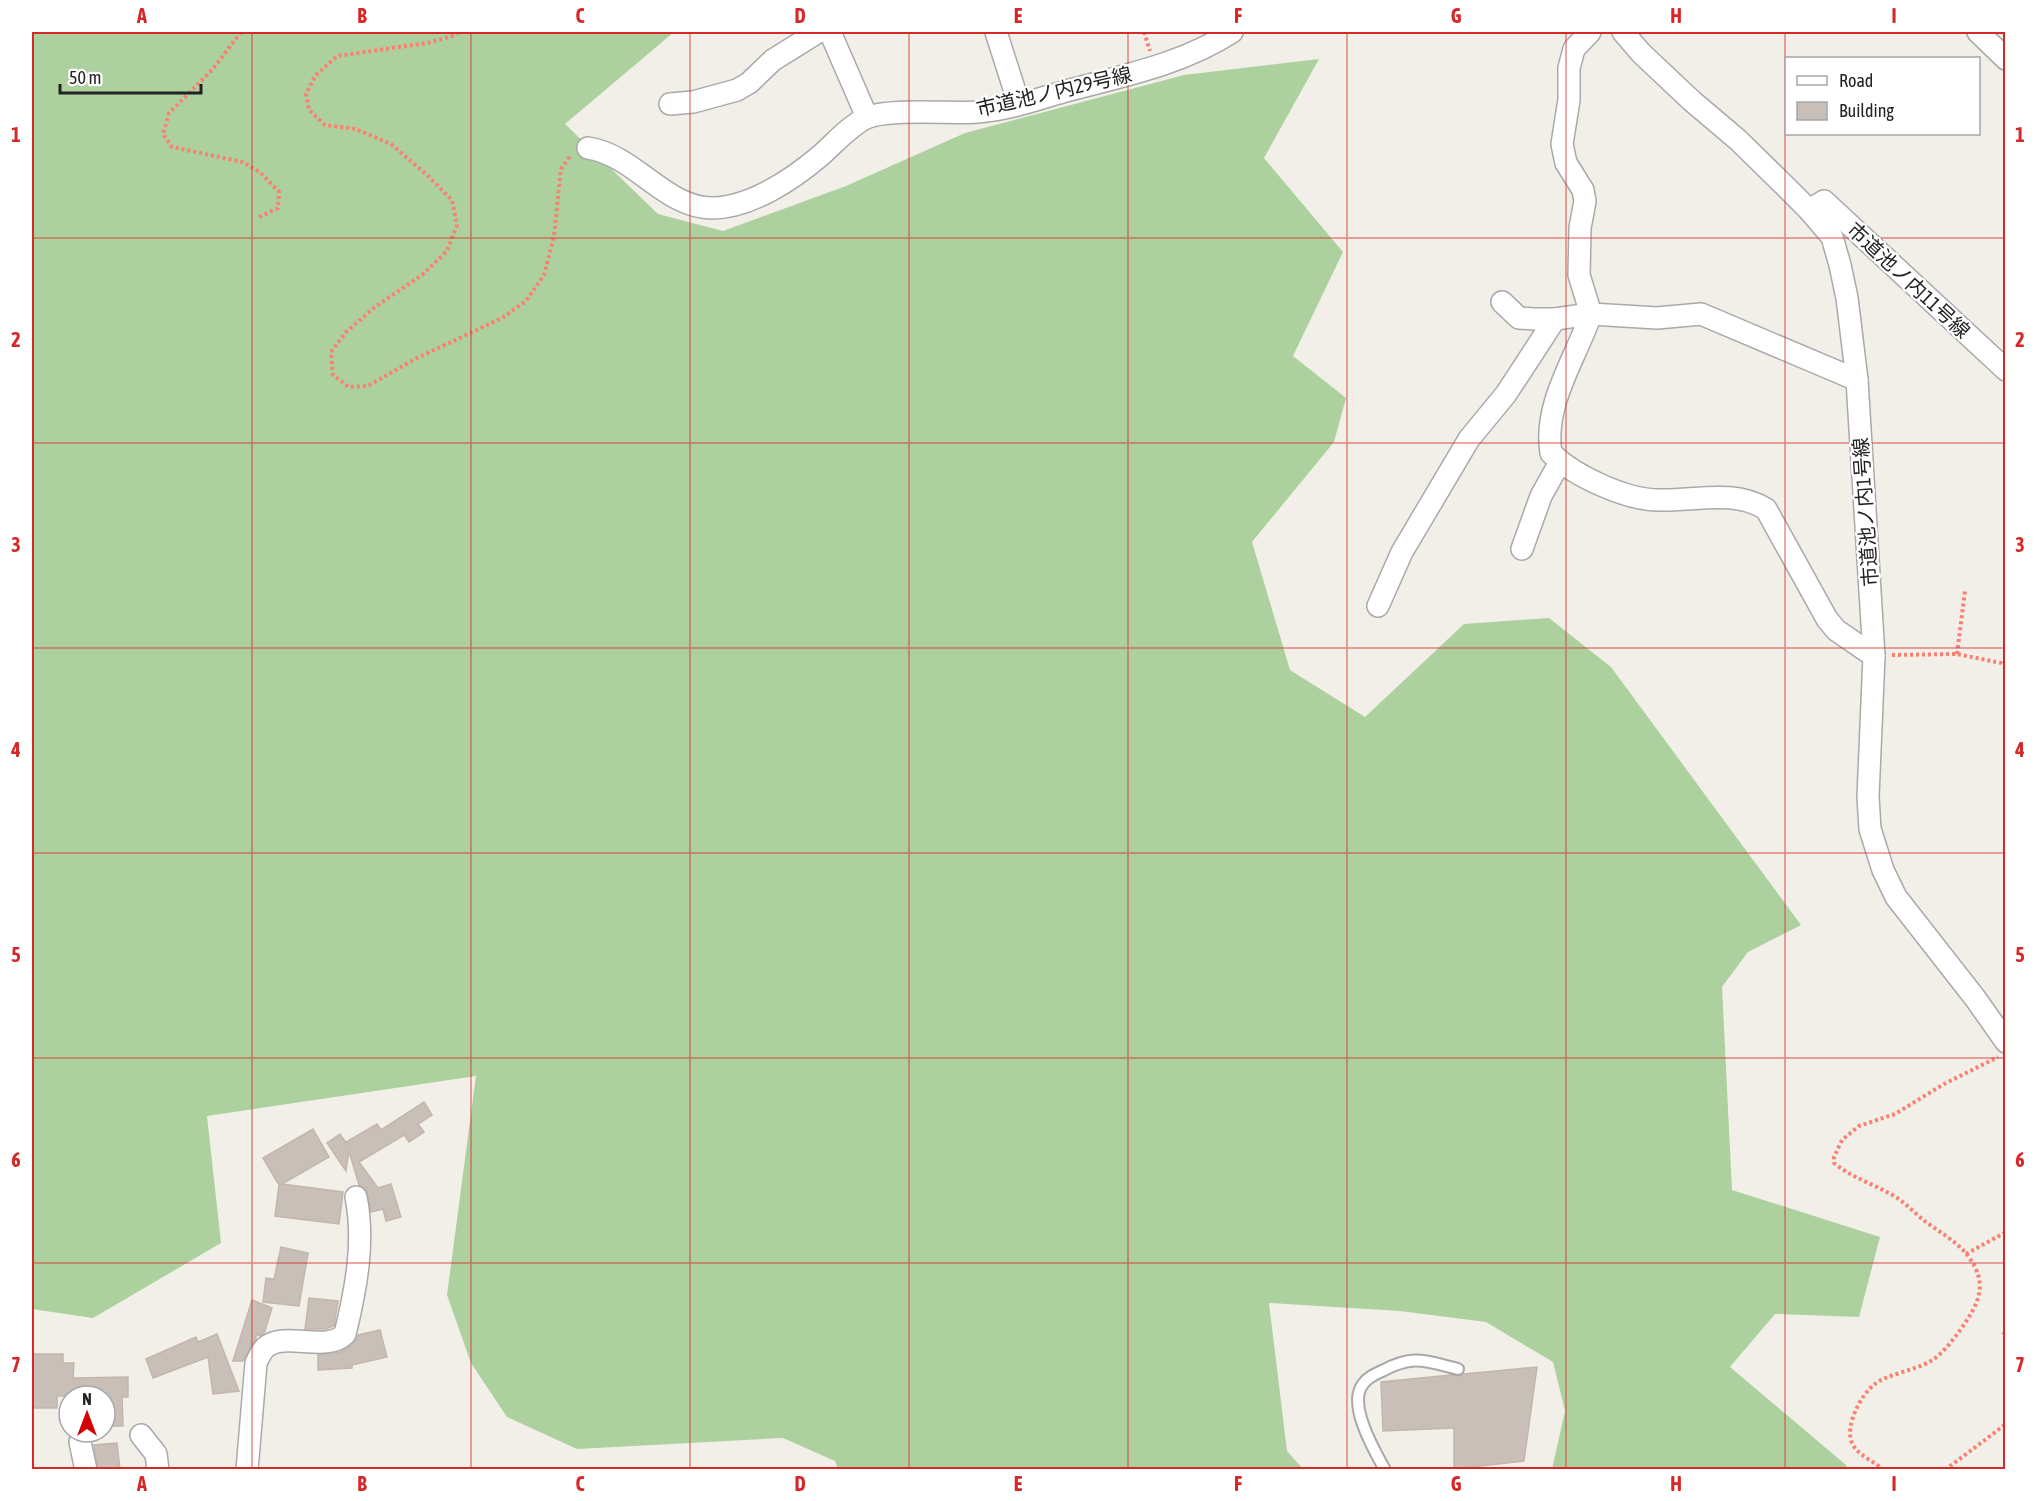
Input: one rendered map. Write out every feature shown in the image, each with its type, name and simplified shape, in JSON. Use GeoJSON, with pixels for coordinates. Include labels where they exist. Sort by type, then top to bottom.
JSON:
{"type":"FeatureCollection","features":[{"type":"Feature","properties":{"kind":"street"},"geometry":{"type":"LineString","coordinates":[[670,104],[693,102],[737,90],[749,83],[773,60],[818,32]]}},
{"type":"Feature","properties":{"kind":"street"},"geometry":{"type":"LineString","coordinates":[[588,148],[605,152],[624,161],[681,201],[698,206],[719,208],[750,200],[786,183],[867,117],[830,32]]}},
{"type":"Feature","properties":{"kind":"street"},"geometry":{"type":"LineString","coordinates":[[996,32],[1019,104]]}},
{"type":"Feature","properties":{"kind":"street","name":"市道池ノ内29号線"},"geometry":{"type":"LineString","coordinates":[[867,117],[978,112],[1019,104],[1138,72],[1184,57],[1232,32]]}},
{"type":"Feature","properties":{"kind":"street"},"geometry":{"type":"LineString","coordinates":[[1590,32],[1574,49],[1569,68],[1569,100],[1562,144],[1566,163],[1583,190],[1585,201],[1580,228],[1579,275],[1591,314],[1565,376],[1550,426],[1551,453],[1572,471],[1633,496],[1657,501],[1714,496],[1754,501],[1766,509],[1827,619],[1836,630],[1874,656]]}},
{"type":"Feature","properties":{"kind":"street","name":"市道池ノ内1号線"},"geometry":{"type":"LineString","coordinates":[[1623,32],[1641,53],[1692,101],[1738,140],[1809,210],[1832,237],[1847,298],[1857,380],[1874,656],[1868,797],[1870,829],[1883,870],[1896,897],[1975,998],[2006,1042]]}},
{"type":"Feature","properties":{"kind":"street"},"geometry":{"type":"LineString","coordinates":[[1978,32],[2006,59]]}},
{"type":"Feature","properties":{"kind":"street","name":"市道池ノ内11号線"},"geometry":{"type":"LineString","coordinates":[[1809,210],[1824,201],[2006,370]]}},
{"type":"Feature","properties":{"kind":"street"},"geometry":{"type":"LineString","coordinates":[[1502,302],[1519,318],[1555,319],[1591,314],[1657,318],[1701,314],[1857,380]]}},
{"type":"Feature","properties":{"kind":"street"},"geometry":{"type":"LineString","coordinates":[[1378,606],[1402,552],[1469,439],[1506,394],[1555,319]]}},
{"type":"Feature","properties":{"kind":"street"},"geometry":{"type":"LineString","coordinates":[[1522,549],[1541,496],[1560,462]]}},
{"type":"Feature","properties":{"kind":"street"},"geometry":{"type":"LineString","coordinates":[[247,1470],[256,1363],[261,1352],[273,1342],[334,1341],[345,1334],[356,1280],[359,1250],[359,1216],[356,1197]]}},
{"type":"Feature","properties":{"kind":"street"},"geometry":{"type":"LineString","coordinates":[[141,1435],[156,1454],[158,1470]]}},
{"type":"Feature","properties":{"kind":"street"},"geometry":{"type":"LineString","coordinates":[[80,1444],[87,1470]]}},
{"type":"Feature","properties":{"kind":"lane"},"geometry":{"type":"LineString","coordinates":[[1385,1470],[1359,1413],[1358,1399],[1362,1385],[1370,1377],[1399,1362],[1409,1360],[1458,1369]]}},
{"type":"Feature","properties":{"kind":"path"},"geometry":{"type":"LineString","coordinates":[[240,32],[212,70],[169,112],[163,134],[172,147],[243,162],[261,173],[279,192],[278,208],[259,217]]}},
{"type":"Feature","properties":{"kind":"path"},"geometry":{"type":"LineString","coordinates":[[458,32],[456,35],[428,43],[337,56],[315,76],[306,94],[309,110],[325,125],[356,129],[391,144],[409,159],[452,200],[457,225],[447,250],[422,275],[375,307],[346,332],[331,352],[333,375],[349,387],[368,386],[415,358],[502,318],[526,301],[544,275],[554,236],[561,169],[572,153],[588,148]]}},
{"type":"Feature","properties":{"kind":"path"},"geometry":{"type":"LineString","coordinates":[[1956,654],[1965,591]]}},
{"type":"Feature","properties":{"kind":"path"},"geometry":{"type":"LineString","coordinates":[[1874,656],[1956,654],[2001,663],[2006,668]]}},
{"type":"Feature","properties":{"kind":"path"},"geometry":{"type":"LineString","coordinates":[[1884,1470],[1863,1456],[1852,1444],[1850,1435],[1856,1410],[1862,1397],[1875,1383],[1930,1362],[1953,1341],[1972,1312],[1979,1297],[1980,1284],[1977,1271],[1966,1254],[1895,1197],[1849,1175],[1834,1163],[1834,1157],[1842,1140],[1859,1126],[1894,1114],[1944,1084],[2006,1054]]}},
{"type":"Feature","properties":{"kind":"path"},"geometry":{"type":"LineString","coordinates":[[1966,1254],[2006,1232]]}},
{"type":"Feature","properties":{"kind":"path"},"geometry":{"type":"LineString","coordinates":[[1945,1470],[2006,1424]]}},
{"type":"Feature","properties":{"kind":"green space"},"geometry":{"type":"Polygon","coordinates":[[[32,32],[674,32],[565,124],[658,214],[723,231],[846,186],[965,133],[1184,75],[1319,59],[1264,158],[1343,252],[1293,356],[1346,398],[1334,442],[1252,542],[1290,670],[1365,717],[1464,624],[1549,618],[1611,667],[1801,925],[1748,952],[1722,987],[1732,1190],[1880,1237],[1859,1317],[1775,1314],[1730,1367],[1846,1465],[1848,1470],[1552,1469],[1565,1411],[1553,1362],[1486,1322],[1400,1311],[1269,1303],[1287,1451],[1303,1469],[838,1469],[835,1461],[783,1438],[577,1449],[507,1417],[471,1363],[447,1295],[476,1076],[207,1116],[221,1243],[93,1318],[32,1309],[32,32]]]}},
{"type":"Feature","properties":{"kind":"building"},"geometry":{"type":"Polygon","coordinates":[[[424,1102],[432,1115],[418,1124],[424,1132],[409,1142],[404,1135],[359,1162],[378,1188],[391,1184],[401,1217],[386,1221],[383,1209],[371,1212],[366,1189],[359,1185],[349,1151],[346,1171],[327,1143],[340,1134],[347,1144],[346,1142],[377,1124],[381,1130],[424,1102]]]}},
{"type":"Feature","properties":{"kind":"building"},"geometry":{"type":"Polygon","coordinates":[[[313,1129],[329,1157],[282,1184],[343,1192],[339,1224],[275,1216],[279,1185],[263,1158],[313,1129]]]}},
{"type":"Feature","properties":{"kind":"building"},"geometry":{"type":"Polygon","coordinates":[[[281,1247],[308,1253],[299,1306],[263,1302],[266,1278],[274,1279],[281,1247]]]}},
{"type":"Feature","properties":{"kind":"building"},"geometry":{"type":"Polygon","coordinates":[[[309,1298],[338,1301],[334,1326],[325,1329],[305,1329],[309,1298]]]}},
{"type":"Feature","properties":{"kind":"building"},"geometry":{"type":"Polygon","coordinates":[[[252,1300],[272,1308],[264,1334],[260,1336],[256,1334],[256,1339],[243,1361],[233,1361],[252,1300]]]}},
{"type":"Feature","properties":{"kind":"building"},"geometry":{"type":"Polygon","coordinates":[[[380,1330],[387,1357],[352,1365],[352,1368],[318,1370],[318,1355],[340,1352],[352,1345],[358,1335],[380,1330]]]}},
{"type":"Feature","properties":{"kind":"building"},"geometry":{"type":"Polygon","coordinates":[[[217,1334],[239,1391],[213,1394],[208,1357],[153,1378],[146,1359],[196,1337],[198,1342],[217,1334]]]}},
{"type":"Feature","properties":{"kind":"building"},"geometry":{"type":"Polygon","coordinates":[[[32,1354],[63,1354],[63,1363],[74,1363],[73,1378],[128,1377],[128,1397],[122,1397],[123,1426],[117,1426],[117,1384],[57,1384],[57,1408],[32,1408],[32,1354]]]}},
{"type":"Feature","properties":{"kind":"building"},"geometry":{"type":"Polygon","coordinates":[[[1537,1367],[1524,1461],[1454,1469],[1454,1428],[1383,1431],[1381,1382],[1537,1367]]]}},
{"type":"Feature","properties":{"kind":"building"},"geometry":{"type":"Polygon","coordinates":[[[117,1443],[120,1470],[98,1470],[94,1445],[117,1443]]]}}]}
